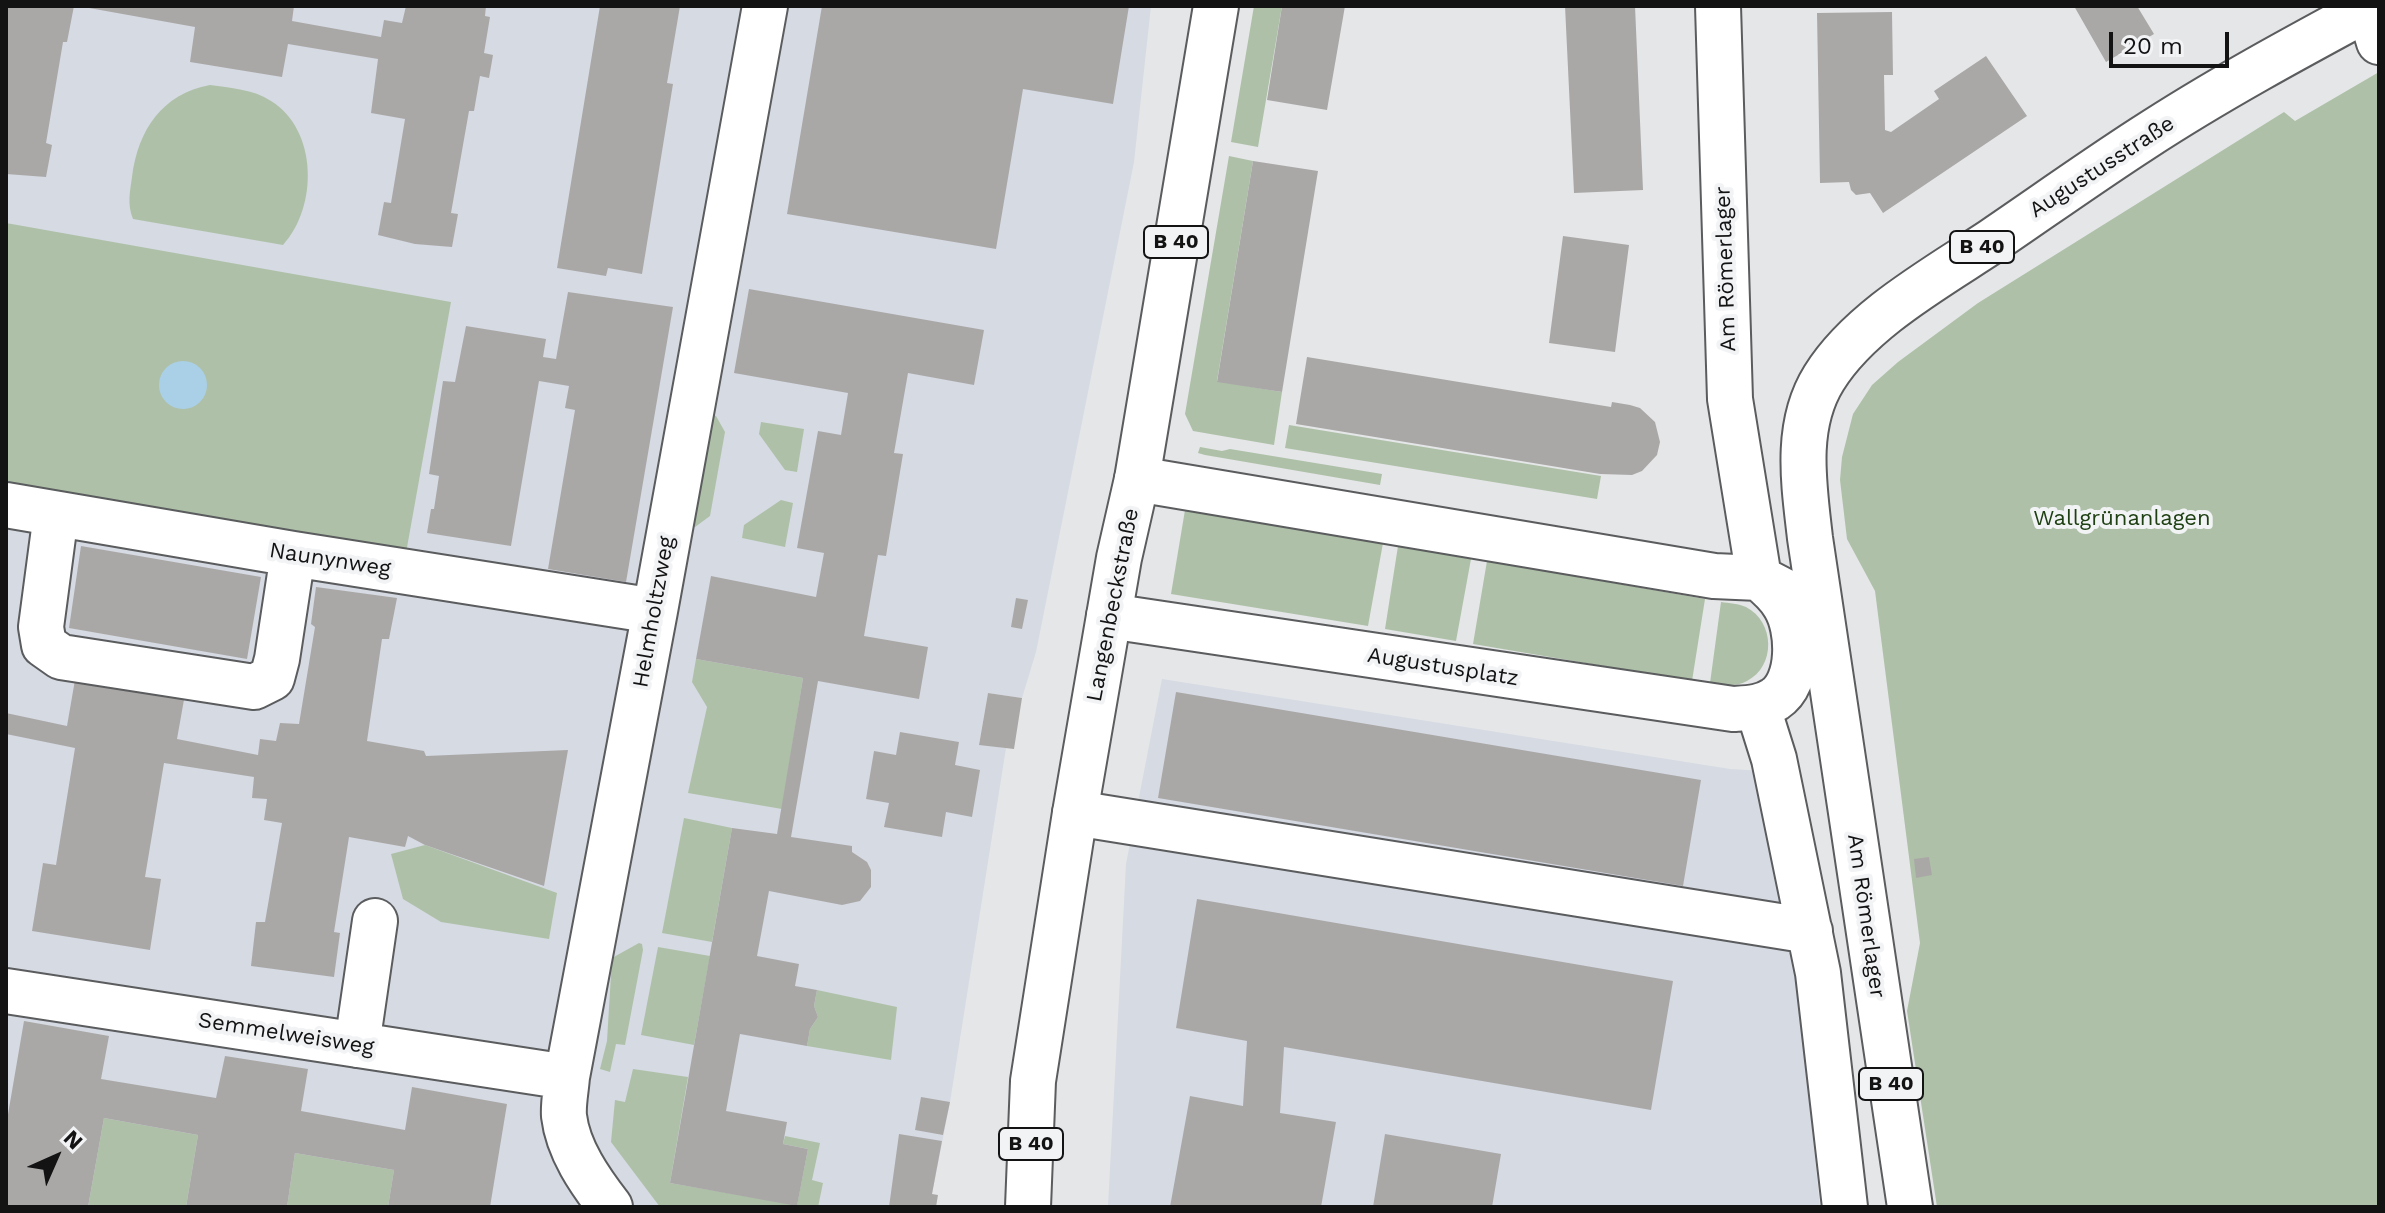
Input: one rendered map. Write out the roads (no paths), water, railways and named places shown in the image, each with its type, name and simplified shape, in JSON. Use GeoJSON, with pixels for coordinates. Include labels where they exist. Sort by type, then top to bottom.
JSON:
{"type":"FeatureCollection","features":[{"type":"Feature","properties":{"kind":"street","name":"Helmholtzweg"},"geometry":{"type":"LineString","coordinates":[[610,1207],[592,1184],[574,1150],[564,1115],[567,1077],[765,6]]}},
{"type":"Feature","properties":{"kind":"street","name":"Langenbeckstraße"},"geometry":{"type":"LineString","coordinates":[[1028,1207],[1033,1081],[1075,813],[1109,616],[1137,479],[1216,6]]}},
{"type":"Feature","properties":{"kind":"street","name":"Am Römerlager"},"geometry":{"type":"LineString","coordinates":[[1718,6],[1730,399],[1759,578]]}},
{"type":"Feature","properties":{"kind":"street","name":"Augustusstraße"},"geometry":{"type":"LineString","coordinates":[[1826,642],[1802,471],[1807,419],[1823,379],[1857,338],[1907,298],[2144,138],[2260,67],[2372,16]]}},
{"type":"Feature","properties":{"kind":"street"},"geometry":{"type":"LineString","coordinates":[[1137,479],[1714,576],[1759,578],[1788,593],[1826,642],[1794,693],[1767,703]]}},
{"type":"Feature","properties":{"kind":"street","name":"Naunynweg"},"geometry":{"type":"LineString","coordinates":[[6,505],[655,611]]}},
{"type":"Feature","properties":{"kind":"street"},"geometry":{"type":"LineString","coordinates":[[56,514],[41,627],[44,645],[61,657],[254,687],[272,678],[293,554]]}},
{"type":"Feature","properties":{"kind":"street"},"geometry":{"type":"LineString","coordinates":[[1759,578],[1785,605],[1793,623],[1795,638],[1792,671],[1785,690],[1767,703]]}},
{"type":"Feature","properties":{"kind":"street","name":"Augustusplatz"},"geometry":{"type":"LineString","coordinates":[[1109,616],[1702,706],[1733,709],[1767,703]]}},
{"type":"Feature","properties":{"kind":"street","name":"Am Römerlager"},"geometry":{"type":"LineString","coordinates":[[1826,642],[1910,1207]]}},
{"type":"Feature","properties":{"kind":"street"},"geometry":{"type":"LineString","coordinates":[[1767,703],[1774,759],[1818,973],[1845,1207]]}},
{"type":"Feature","properties":{"kind":"street"},"geometry":{"type":"LineString","coordinates":[[1075,813],[1810,931]]}},
{"type":"Feature","properties":{"kind":"street"},"geometry":{"type":"LineString","coordinates":[[357,1045],[375,921]]}},
{"type":"Feature","properties":{"kind":"street","name":"Semmelweisweg"},"geometry":{"type":"LineString","coordinates":[[6,991],[567,1077]]}},
{"type":"Feature","properties":{"kind":"water"},"geometry":{"type":"Polygon","coordinates":[[[183,361],[200,368],[207,385],[200,402],[183,409],[166,402],[159,385],[166,368],[183,361]]]}},
{"type":"Feature","properties":{"kind":"park label","name":"Wallgrünanlagen"},"geometry":{"type":"Point","coordinates":[2122,519]}}]}
